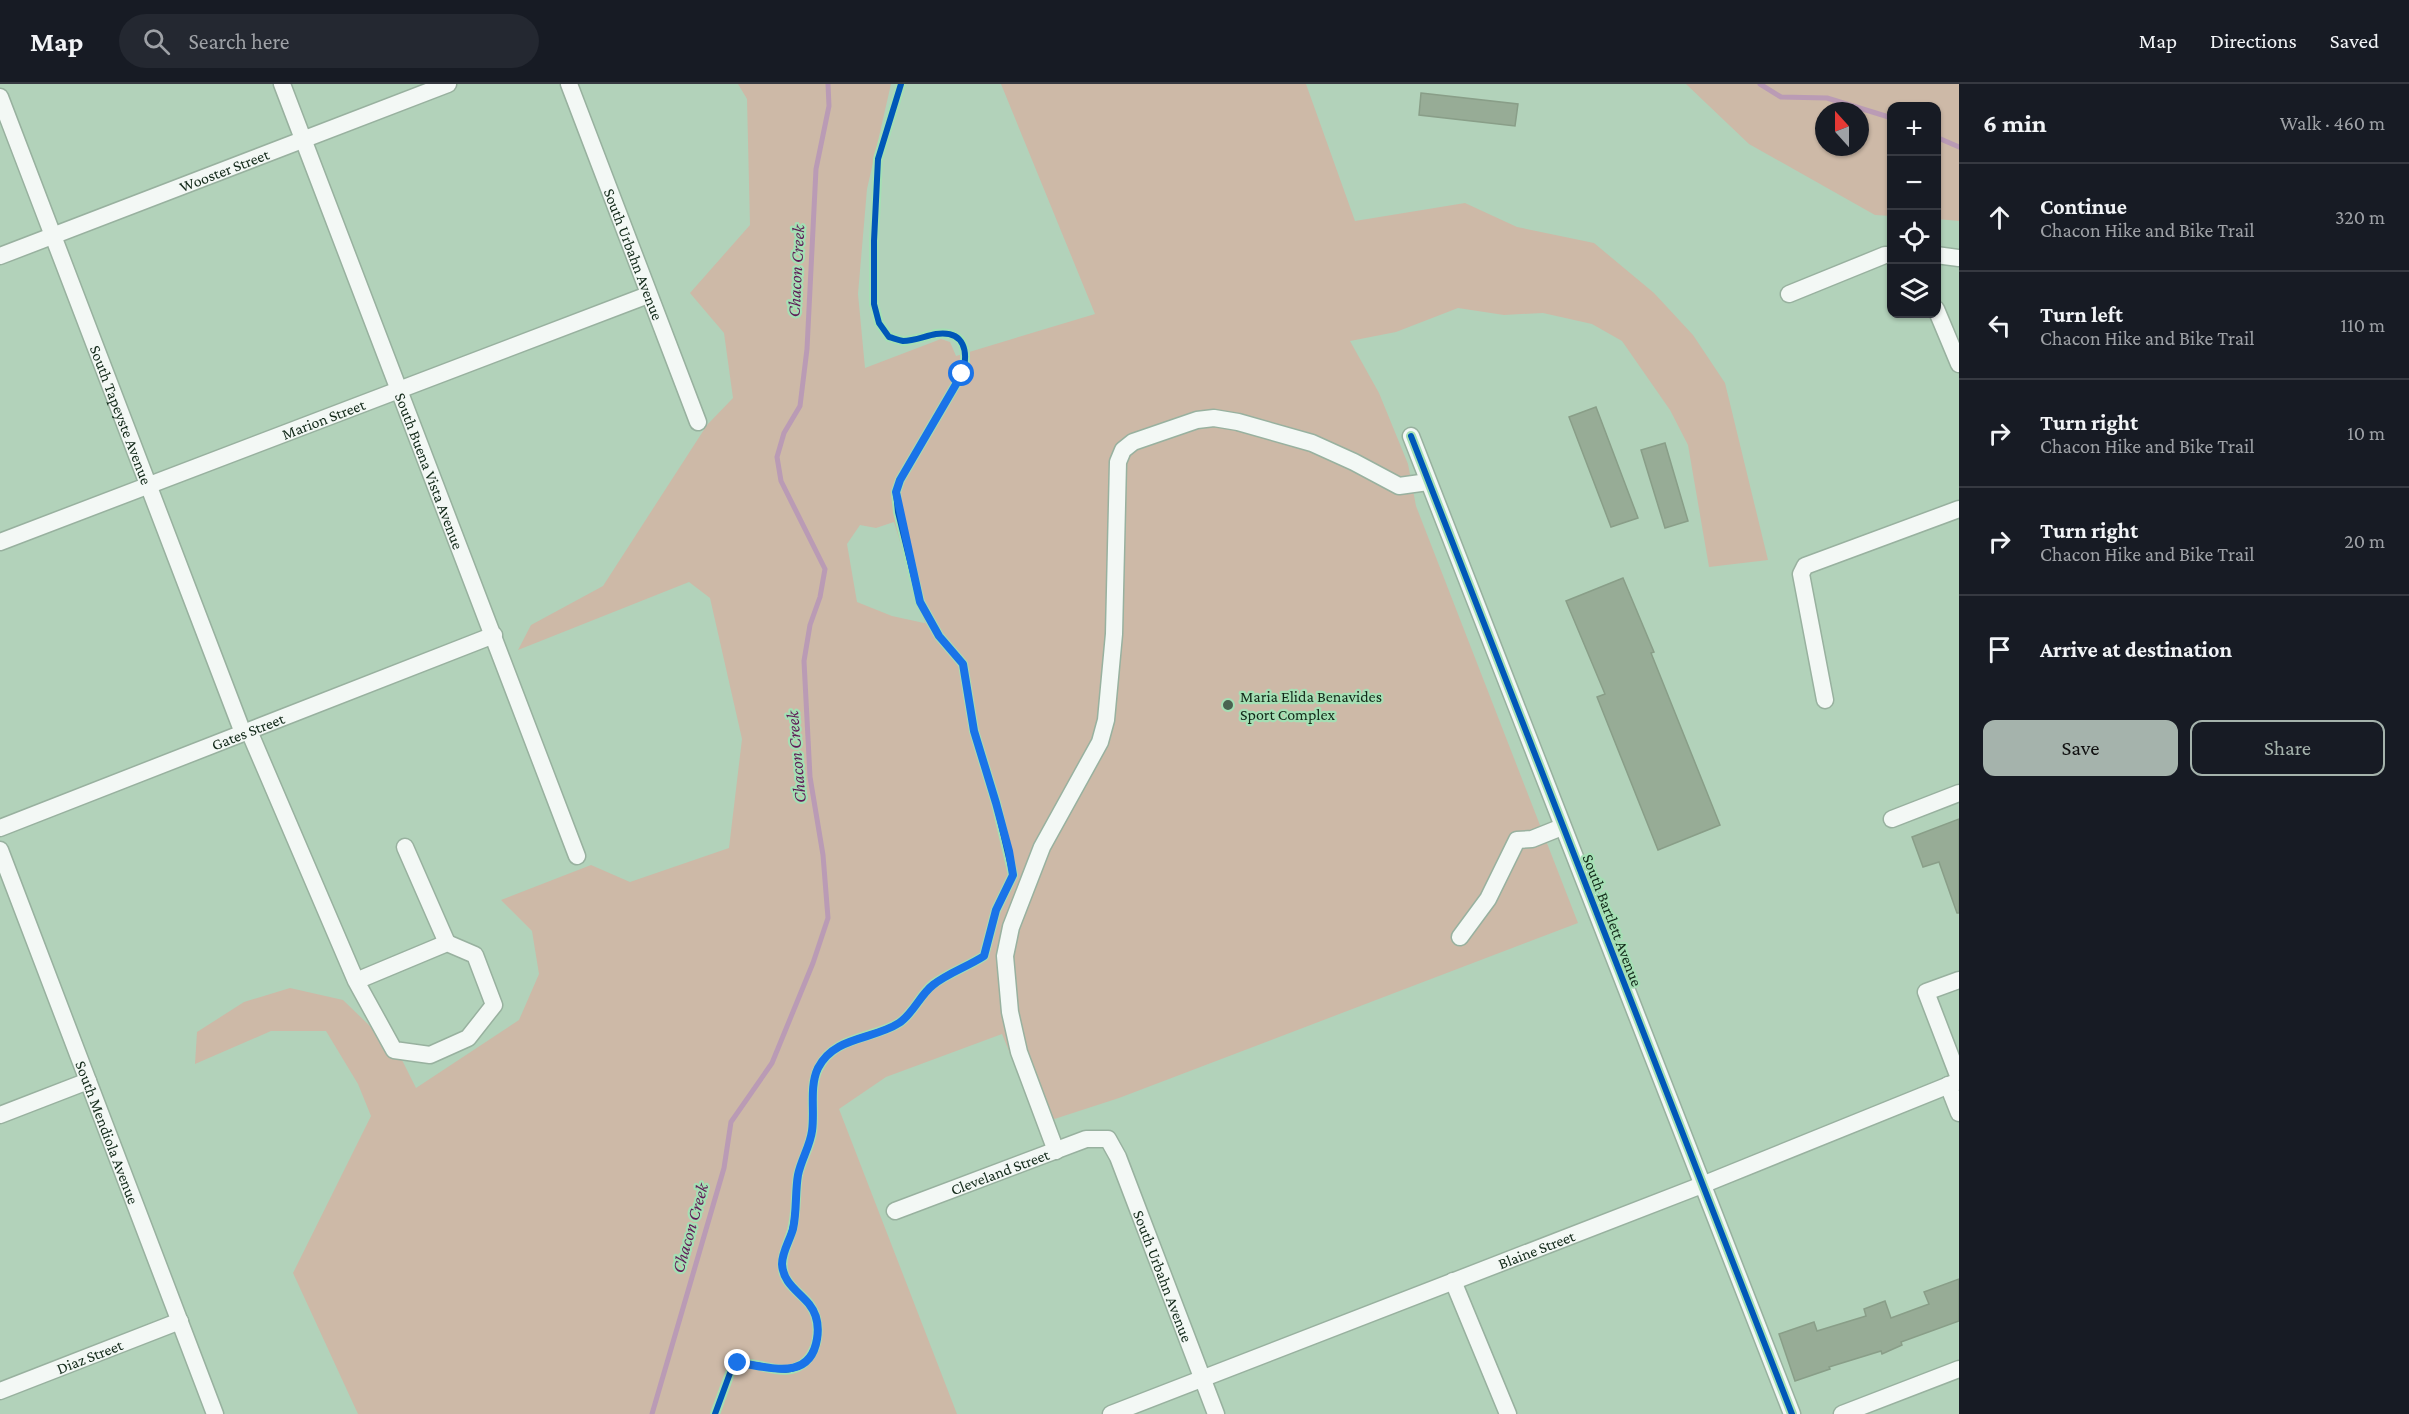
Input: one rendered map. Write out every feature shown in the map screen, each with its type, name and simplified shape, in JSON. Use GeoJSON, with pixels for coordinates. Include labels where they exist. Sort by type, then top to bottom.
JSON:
{"type":"FeatureCollection","features":[{"type":"Feature","properties":{"kind":"street","name":"South Buena Vista Avenue"},"geometry":{"type":"LineString","coordinates":[[282,84],[577,856]]}},
{"type":"Feature","properties":{"kind":"street","name":"Wooster Street"},"geometry":{"type":"LineString","coordinates":[[0,256],[448,84]]}},
{"type":"Feature","properties":{"kind":"street","name":"South Urbahn Avenue"},"geometry":{"type":"LineString","coordinates":[[569,84],[698,422]]}},
{"type":"Feature","properties":{"kind":"street","name":"South Tapeyste Avenue"},"geometry":{"type":"LineString","coordinates":[[0,97],[148,486],[246,732],[356,981]]}},
{"type":"Feature","properties":{"kind":"street"},"geometry":{"type":"LineString","coordinates":[[1789,294],[1887,255]]}},
{"type":"Feature","properties":{"kind":"street"},"geometry":{"type":"LineString","coordinates":[[1941,256],[1959,258]]}},
{"type":"Feature","properties":{"kind":"street","name":"Marion Street"},"geometry":{"type":"LineString","coordinates":[[0,542],[648,295]]}},
{"type":"Feature","properties":{"kind":"street"},"geometry":{"type":"LineString","coordinates":[[1940,318],[1959,364]]}},
{"type":"Feature","properties":{"kind":"street"},"geometry":{"type":"LineString","coordinates":[[1056,1150],[1019,1052],[1010,1012],[1005,956],[1011,927],[1042,847],[1100,742],[1106,720],[1114,634],[1118,462],[1123,450],[1133,442],[1197,420],[1214,418],[1238,422],[1312,443],[1399,486],[1428,482]]}},
{"type":"Feature","properties":{"kind":"street","name":"South Bartlett Avenue"},"geometry":{"type":"LineString","coordinates":[[1411,436],[1792,1414]]}},
{"type":"Feature","properties":{"kind":"street"},"geometry":{"type":"LineString","coordinates":[[1825,700],[1801,574],[1806,566],[1959,509]]}},
{"type":"Feature","properties":{"kind":"street","name":"Gates Street"},"geometry":{"type":"LineString","coordinates":[[0,828],[494,635]]}},
{"type":"Feature","properties":{"kind":"street"},"geometry":{"type":"LineString","coordinates":[[1892,819],[1959,793]]}},
{"type":"Feature","properties":{"kind":"street"},"geometry":{"type":"LineString","coordinates":[[1460,937],[1488,899],[1517,840],[1532,839],[1562,827]]}},
{"type":"Feature","properties":{"kind":"street"},"geometry":{"type":"LineString","coordinates":[[405,848],[447,943],[475,955],[494,1005],[468,1038],[430,1055],[394,1050],[356,981],[447,943]]}},
{"type":"Feature","properties":{"kind":"street","name":"South Mendiola Avenue"},"geometry":{"type":"LineString","coordinates":[[0,850],[215,1414]]}},
{"type":"Feature","properties":{"kind":"street"},"geometry":{"type":"LineString","coordinates":[[1959,980],[1926,992],[1955,1082],[1959,1113]]}},
{"type":"Feature","properties":{"kind":"street"},"geometry":{"type":"LineString","coordinates":[[0,1115],[88,1081]]}},
{"type":"Feature","properties":{"kind":"street","name":"Blaine Street"},"geometry":{"type":"LineString","coordinates":[[1111,1414],[1702,1185],[1955,1082]]}},
{"type":"Feature","properties":{"kind":"street","name":"Cleveland Street"},"geometry":{"type":"LineString","coordinates":[[895,1211],[1086,1139],[1108,1139]]}},
{"type":"Feature","properties":{"kind":"street","name":"South Urbahn Avenue"},"geometry":{"type":"LineString","coordinates":[[1108,1139],[1118,1157],[1216,1414]]}},
{"type":"Feature","properties":{"kind":"street"},"geometry":{"type":"LineString","coordinates":[[1453,1281],[1508,1414]]}},
{"type":"Feature","properties":{"kind":"street","name":"Diaz Street"},"geometry":{"type":"LineString","coordinates":[[0,1391],[180,1321]]}},
{"type":"Feature","properties":{"kind":"street"},"geometry":{"type":"LineString","coordinates":[[1842,1414],[1959,1369]]}},
{"type":"Feature","properties":{"kind":"shaded area"},"geometry":{"type":"Polygon","coordinates":[[[738,84],[891,84],[867,189],[858,294],[865,368],[941,339],[950,342],[956,356],[1095,314],[1001,84],[1306,84],[1355,221],[1465,203],[1517,227],[1594,243],[1654,293],[1693,335],[1725,383],[1768,560],[1709,567],[1688,445],[1670,410],[1622,341],[1592,324],[1543,313],[1504,315],[1458,308],[1396,332],[1350,341],[1379,393],[1408,464],[1416,506],[1578,923],[1119,1098],[1039,1124],[1002,1034],[886,1077],[839,1109],[957,1414],[358,1414],[293,1273],[371,1116],[358,1084],[326,1031],[271,1031],[195,1064],[197,1032],[244,1002],[290,988],[343,1000],[399,1054],[416,1088],[519,1020],[539,974],[532,931],[501,900],[591,865],[630,882],[729,848],[742,739],[710,598],[689,582],[518,650],[531,625],[603,586],[707,425],[733,398],[724,333],[690,293],[750,225],[747,99],[738,84]],[[894,522],[876,528],[860,525],[847,544],[857,602],[892,616],[925,623],[894,522]]]}},
{"type":"Feature","properties":{"kind":"shaded area"},"geometry":{"type":"Polygon","coordinates":[[[1686,84],[1959,84],[1959,221],[1941,219],[1941,102],[1887,102],[1887,216],[1875,215],[1749,144],[1686,84]]]}},
{"type":"Feature","properties":{"kind":"building"},"geometry":{"type":"Polygon","coordinates":[[[1421,93],[1518,104],[1515,126],[1419,115],[1421,93]]]}},
{"type":"Feature","properties":{"kind":"building"},"geometry":{"type":"Polygon","coordinates":[[[1596,407],[1638,518],[1611,527],[1569,417],[1596,407]]]}},
{"type":"Feature","properties":{"kind":"building"},"geometry":{"type":"Polygon","coordinates":[[[1665,443],[1688,521],[1665,528],[1641,450],[1665,443]]]}},
{"type":"Feature","properties":{"kind":"building"},"geometry":{"type":"Polygon","coordinates":[[[1623,578],[1654,652],[1651,653],[1720,825],[1658,850],[1597,697],[1605,694],[1566,601],[1623,578]]]}},
{"type":"Feature","properties":{"kind":"building"},"geometry":{"type":"Polygon","coordinates":[[[1959,819],[1959,913],[1957,913],[1939,862],[1923,867],[1912,837],[1959,819]]]}},
{"type":"Feature","properties":{"kind":"building"},"geometry":{"type":"Polygon","coordinates":[[[1959,1279],[1959,1321],[1901,1342],[1902,1345],[1882,1354],[1881,1351],[1829,1367],[1830,1369],[1795,1381],[1779,1334],[1814,1322],[1817,1331],[1866,1316],[1864,1309],[1885,1301],[1891,1318],[1929,1304],[1924,1292],[1959,1279]]]}},
{"type":"Feature","properties":{"kind":"waterway","name":"Chacon Creek"},"geometry":{"type":"LineString","coordinates":[[652,1414],[724,1168],[731,1122],[772,1063],[813,963],[828,918],[823,855],[810,777],[804,661],[810,625],[820,597],[825,569],[781,481],[777,457],[784,433],[800,406],[807,349],[816,169],[829,106],[828,84]]}},
{"type":"Feature","properties":{"kind":"waterway","name":"Chacon Creek"},"geometry":{"type":"LineString","coordinates":[[1760,84],[1781,97],[1827,98],[1887,116]]}},
{"type":"Feature","properties":{"kind":"waterway","name":"Chacon Creek"},"geometry":{"type":"LineString","coordinates":[[1941,139],[1959,147]]}},
{"type":"Feature","properties":{"kind":"cycle path"},"geometry":{"type":"LineString","coordinates":[[715,1414],[733,1365],[742,1363],[780,1370],[789,1369],[807,1360],[817,1341],[814,1311],[786,1279],[783,1262],[794,1223],[798,1175],[812,1132],[813,1092],[818,1069],[825,1058],[843,1044],[899,1023],[932,985],[984,956],[996,910],[1013,875],[996,803],[974,731],[963,664],[939,636],[920,602],[898,512],[896,492],[900,480],[962,374],[965,358],[963,344],[953,335],[936,334],[903,341],[889,337],[879,323],[874,304],[878,159],[901,84]]}},
{"type":"Feature","properties":{"kind":"cycle path"},"geometry":{"type":"LineString","coordinates":[[1411,436],[1792,1414]]}},
{"type":"Feature","properties":{"kind":"place","name":"Maria Elida Benavides Sport Complex"},"geometry":{"type":"Point","coordinates":[1228,705]}},
{"type":"Feature","properties":{"kind":"route"},"geometry":{"type":"LineString","coordinates":[[738,1363],[768,1370],[792,1369],[807,1360],[817,1342],[815,1314],[810,1305],[790,1285],[784,1275],[782,1262],[792,1230],[797,1203],[798,1176],[812,1133],[814,1086],[818,1069],[828,1053],[842,1044],[900,1022],[931,987],[952,972],[984,956],[996,910],[1013,875],[996,803],[974,731],[963,664],[939,636],[920,602],[898,512],[896,492],[900,480],[962,374]]}}]}
